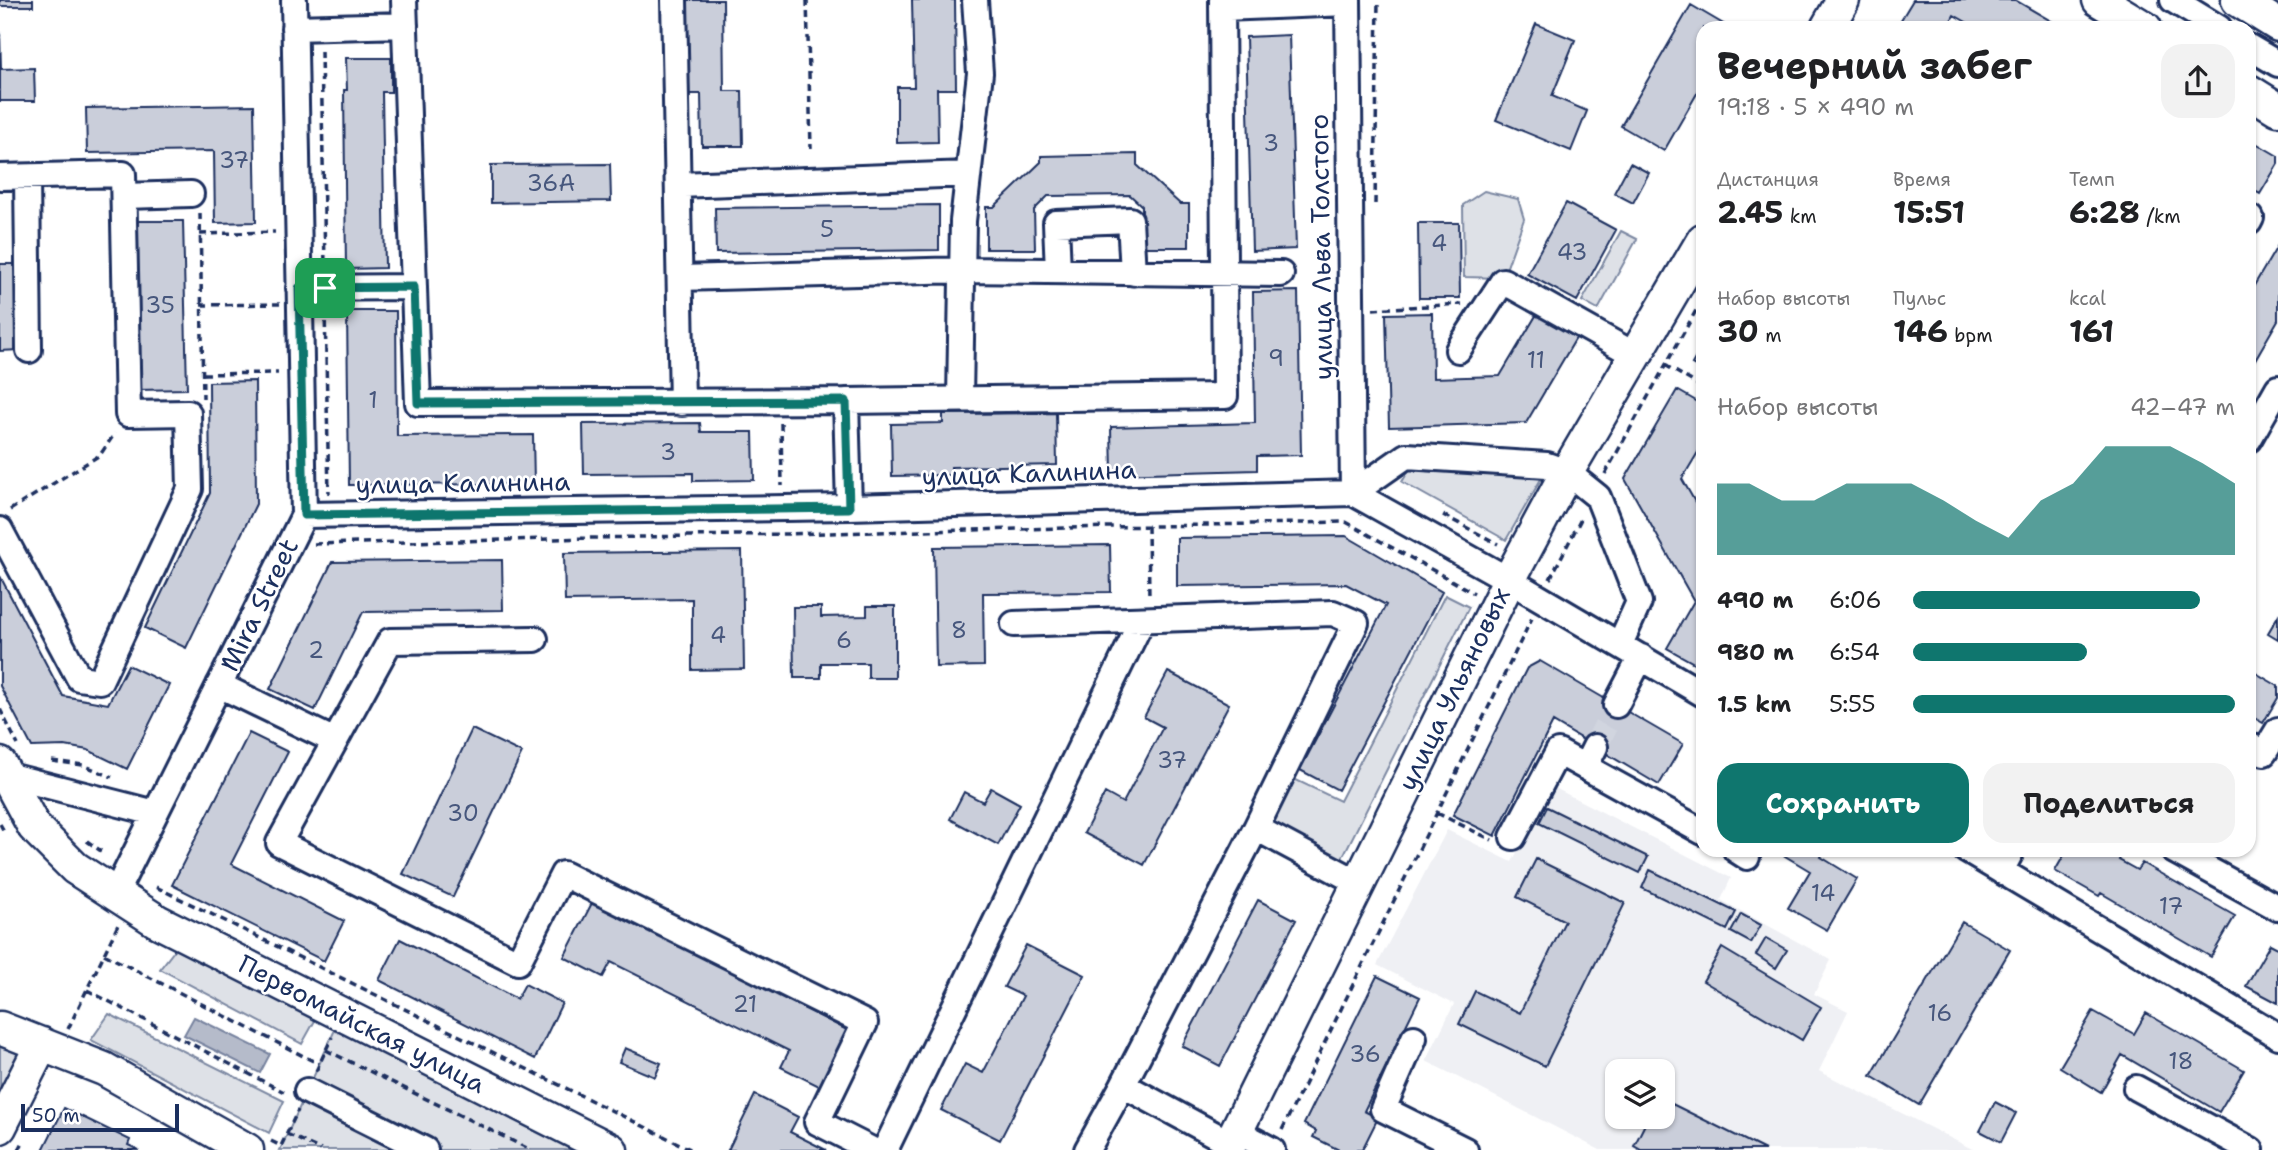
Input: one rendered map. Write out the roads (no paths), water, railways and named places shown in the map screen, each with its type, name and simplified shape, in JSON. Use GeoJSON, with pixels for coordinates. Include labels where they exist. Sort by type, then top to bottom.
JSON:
{"type":"FeatureCollection","features":[{"type":"Feature","properties":{"kind":"main road"},"geometry":{"type":"LineString","coordinates":[[1831,21],[1843,0]]}},
{"type":"Feature","properties":{"kind":"main road"},"geometry":{"type":"LineString","coordinates":[[2099,0],[2134,21]]}},
{"type":"Feature","properties":{"kind":"main road"},"geometry":{"type":"LineString","coordinates":[[2238,0],[2278,25]]}},
{"type":"Feature","properties":{"kind":"main road"},"geometry":{"type":"LineString","coordinates":[[2256,95],[2278,109]]}},
{"type":"Feature","properties":{"kind":"main road","name":"улица Ульяновых"},"geometry":{"type":"LineString","coordinates":[[1231,1141],[1502,592],[1567,472],[1647,357],[1696,255]]}},
{"type":"Feature","properties":{"kind":"main road","name":"Первомайская улица"},"geometry":{"type":"LineString","coordinates":[[2,772],[34,827],[75,868],[132,894],[157,921],[611,1150]]}},
{"type":"Feature","properties":{"kind":"main road"},"geometry":{"type":"LineString","coordinates":[[0,1028],[54,1039],[247,1150]]}},
{"type":"Feature","properties":{"kind":"main road"},"geometry":{"type":"LineString","coordinates":[[0,1127],[54,1039]]}},
{"type":"Feature","properties":{"kind":"street","name":"Mira Street"},"geometry":{"type":"LineString","coordinates":[[132,894],[155,813],[304,515],[291,296],[294,0]]}},
{"type":"Feature","properties":{"kind":"street"},"geometry":{"type":"LineString","coordinates":[[404,0],[418,403],[682,403],[1226,396],[1222,4],[1348,2]]}},
{"type":"Feature","properties":{"kind":"street"},"geometry":{"type":"LineString","coordinates":[[674,0],[682,403]]}},
{"type":"Feature","properties":{"kind":"street"},"geometry":{"type":"LineString","coordinates":[[960,400],[963,220],[980,73],[975,0]]}},
{"type":"Feature","properties":{"kind":"street"},"geometry":{"type":"LineString","coordinates":[[2173,0],[2207,21]]}},
{"type":"Feature","properties":{"kind":"street","name":"улица Льва Толстого"},"geometry":{"type":"LineString","coordinates":[[1348,2],[1353,493]]}},
{"type":"Feature","properties":{"kind":"street"},"geometry":{"type":"LineString","coordinates":[[294,28],[405,25]]}},
{"type":"Feature","properties":{"kind":"street"},"geometry":{"type":"LineString","coordinates":[[2256,51],[2278,64]]}},
{"type":"Feature","properties":{"kind":"street"},"geometry":{"type":"LineString","coordinates":[[0,177],[123,174],[128,414],[188,413],[190,489],[100,681],[79,678],[0,530]]}},
{"type":"Feature","properties":{"kind":"street"},"geometry":{"type":"LineString","coordinates":[[678,185],[968,174]]}},
{"type":"Feature","properties":{"kind":"street"},"geometry":{"type":"LineString","coordinates":[[27,177],[29,350]]}},
{"type":"Feature","properties":{"kind":"street"},"geometry":{"type":"LineString","coordinates":[[124,195],[191,194]]}},
{"type":"Feature","properties":{"kind":"street"},"geometry":{"type":"LineString","coordinates":[[1058,271],[1056,223],[1130,220],[1133,273]]}},
{"type":"Feature","properties":{"kind":"street"},"geometry":{"type":"LineString","coordinates":[[680,278],[962,270],[1280,274]]}},
{"type":"Feature","properties":{"kind":"street"},"geometry":{"type":"LineString","coordinates":[[1458,350],[1503,281],[1647,357]]}},
{"type":"Feature","properties":{"kind":"street"},"geometry":{"type":"LineString","coordinates":[[291,296],[325,288],[414,287]]}},
{"type":"Feature","properties":{"kind":"street"},"geometry":{"type":"LineString","coordinates":[[2256,427],[2278,388]]}},
{"type":"Feature","properties":{"kind":"street"},"geometry":{"type":"LineString","coordinates":[[846,401],[849,508]]}},
{"type":"Feature","properties":{"kind":"street"},"geometry":{"type":"LineString","coordinates":[[1620,644],[1639,602],[1598,497],[1567,472],[1537,464],[1406,456],[1353,493],[1502,592],[1541,598],[1696,690]]}},
{"type":"Feature","properties":{"kind":"street","name":"улица Калинина"},"geometry":{"type":"LineString","coordinates":[[304,515],[849,508],[1353,493]]}},
{"type":"Feature","properties":{"kind":"street"},"geometry":{"type":"LineString","coordinates":[[1014,624],[1332,613],[1356,623],[1256,828],[1087,1150]]}},
{"type":"Feature","properties":{"kind":"street"},"geometry":{"type":"LineString","coordinates":[[885,1150],[1142,620]]}},
{"type":"Feature","properties":{"kind":"street"},"geometry":{"type":"LineString","coordinates":[[535,639],[390,641],[279,843],[518,962],[563,874],[865,1023],[817,1122],[872,1150]]}},
{"type":"Feature","properties":{"kind":"street"},"geometry":{"type":"LineString","coordinates":[[1616,705],[1641,657]]}},
{"type":"Feature","properties":{"kind":"street"},"geometry":{"type":"LineString","coordinates":[[219,685],[335,741]]}},
{"type":"Feature","properties":{"kind":"street"},"geometry":{"type":"LineString","coordinates":[[2256,748],[2264,752],[2278,730]]}},
{"type":"Feature","properties":{"kind":"street"},"geometry":{"type":"LineString","coordinates":[[1513,837],[1558,752],[1590,757],[1696,827]]}},
{"type":"Feature","properties":{"kind":"street"},"geometry":{"type":"LineString","coordinates":[[2,772],[155,813]]}},
{"type":"Feature","properties":{"kind":"street"},"geometry":{"type":"LineString","coordinates":[[1256,828],[1359,883]]}},
{"type":"Feature","properties":{"kind":"street"},"geometry":{"type":"LineString","coordinates":[[2186,857],[2278,908]]}},
{"type":"Feature","properties":{"kind":"street"},"geometry":{"type":"LineString","coordinates":[[2006,861],[2278,1036]]}},
{"type":"Feature","properties":{"kind":"street"},"geometry":{"type":"LineString","coordinates":[[1413,1038],[1383,1109],[1465,1150]]}},
{"type":"Feature","properties":{"kind":"street"},"geometry":{"type":"LineString","coordinates":[[1123,1084],[1231,1141],[1272,1150]]}},
{"type":"Feature","properties":{"kind":"street"},"geometry":{"type":"LineString","coordinates":[[2136,1088],[2251,1150]]}},
{"type":"Feature","properties":{"kind":"street"},"geometry":{"type":"LineString","coordinates":[[300,1096],[425,1150]]}},
{"type":"Feature","properties":{"kind":"water"},"geometry":{"type":"Polygon","coordinates":[[[194,1017],[270,1054],[260,1073],[184,1035],[194,1017]]]}},
{"type":"Feature","properties":{"kind":"tunnel"},"geometry":{"type":"LineString","coordinates":[[1595,747],[1616,705]]}}]}
